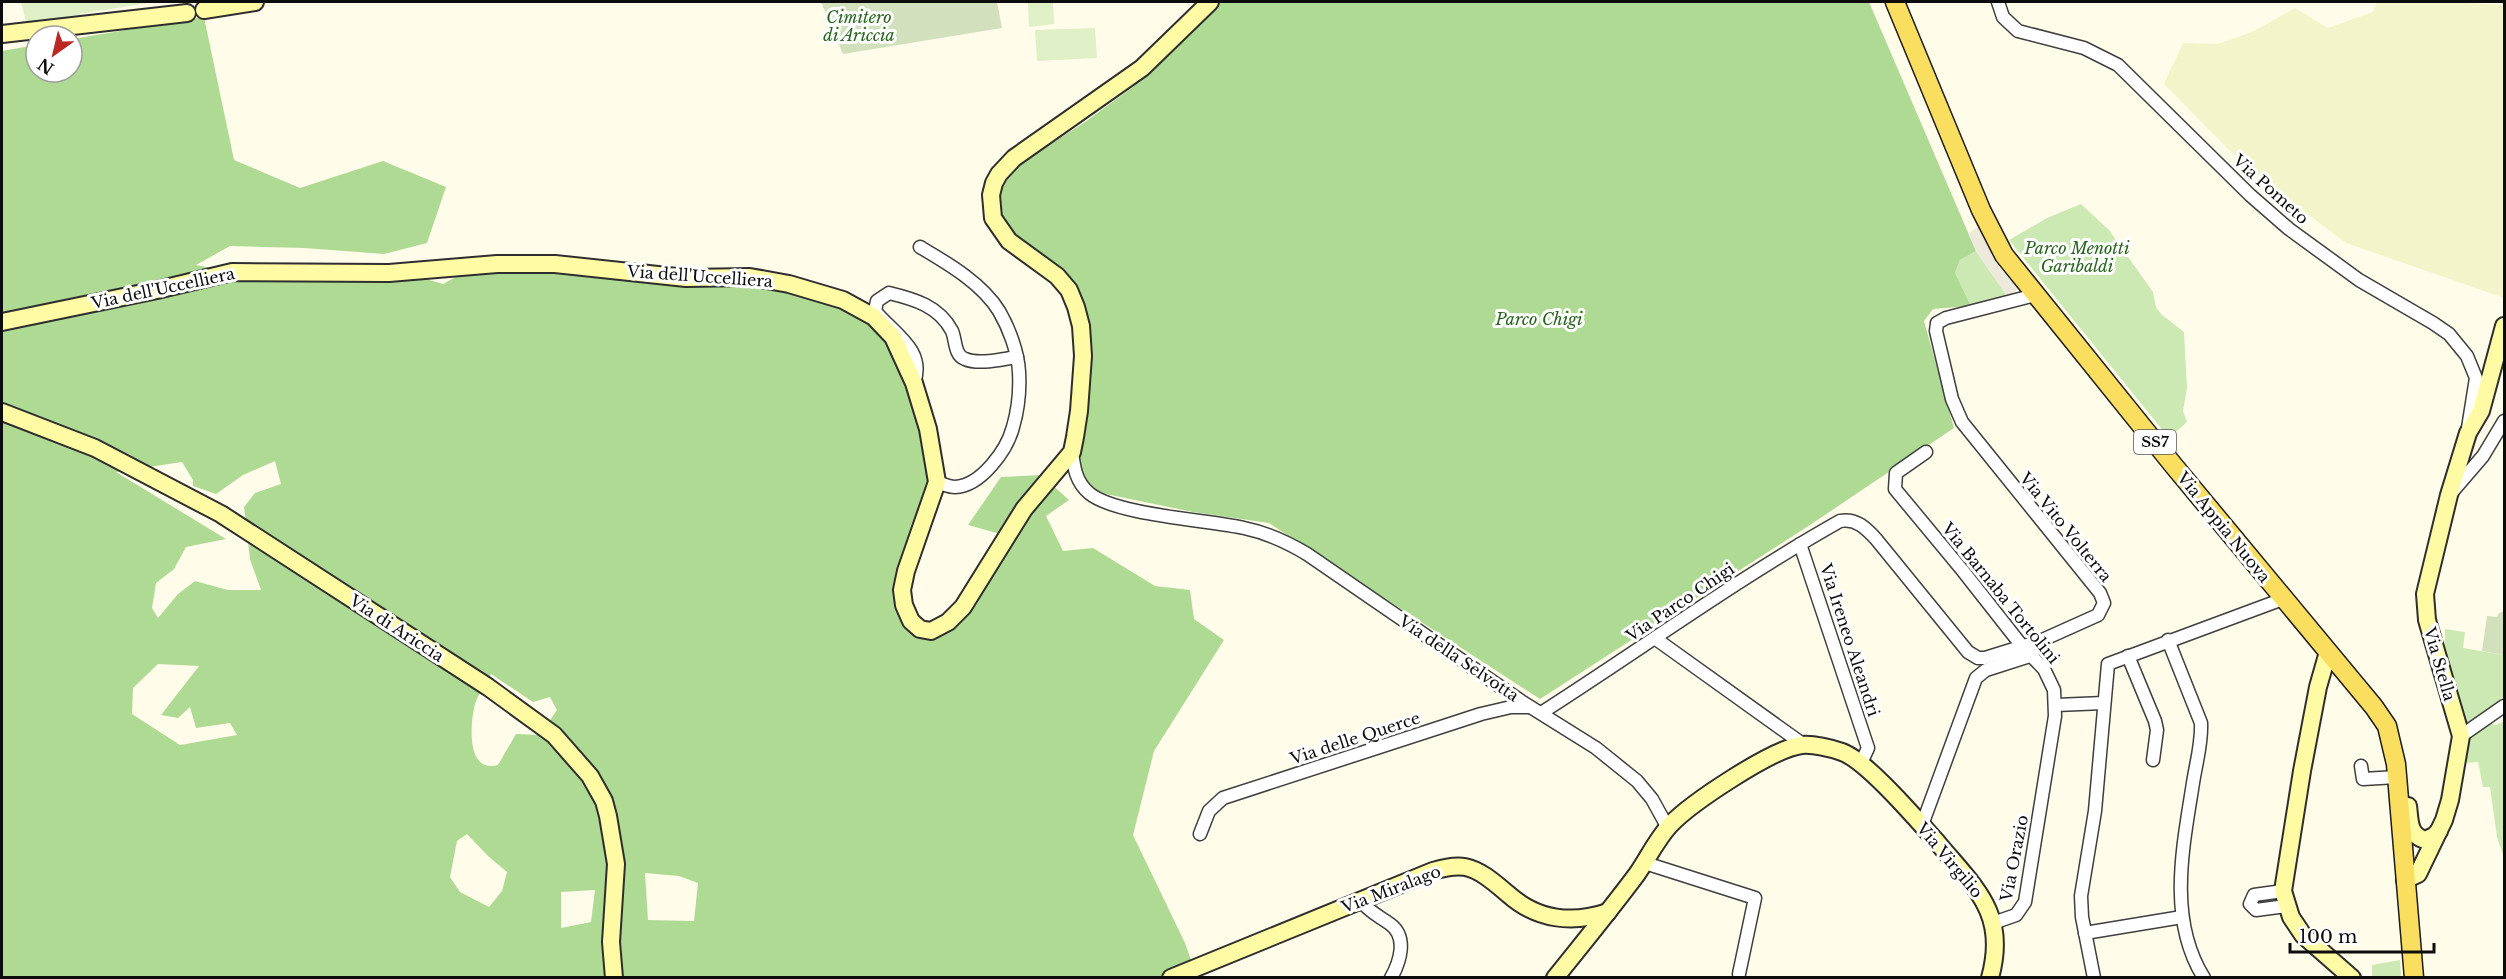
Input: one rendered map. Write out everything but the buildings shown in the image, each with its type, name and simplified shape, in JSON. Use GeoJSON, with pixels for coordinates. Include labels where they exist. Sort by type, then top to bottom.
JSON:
{"type":"FeatureCollection","features":[{"type":"Feature","properties":{"kind":"main road","name":"Via Appia Nuova"},"geometry":{"type":"LineString","coordinates":[[1896,2],[1976,199],[2004,255],[2283,599],[2348,675],[2387,726],[2397,777],[2405,880]]}},
{"type":"Feature","properties":{"kind":"main road","name":"SS7"},"geometry":{"type":"LineString","coordinates":[[2405,880],[2414,978]]}},
{"type":"Feature","properties":{"kind":"street"},"geometry":{"type":"LineString","coordinates":[[2,34],[148,17],[182,5],[195,15],[205,6],[242,2]]}},
{"type":"Feature","properties":{"kind":"street"},"geometry":{"type":"LineString","coordinates":[[1072,452],[1082,384],[1083,342],[1080,317],[1071,295],[1061,280],[1044,265],[1015,247],[998,228],[991,206],[994,183],[1014,158],[1142,68],[1210,2]]}},
{"type":"Feature","properties":{"kind":"street","name":"Via Pometo"},"geometry":{"type":"LineString","coordinates":[[1998,2],[2003,16],[2018,31],[2076,45],[2115,63],[2250,195],[2289,229],[2359,280],[2449,334],[2467,356],[2476,378],[2468,433]]}},
{"type":"Feature","properties":{"kind":"street"},"geometry":{"type":"LineString","coordinates":[[920,247],[978,287],[993,302],[1003,318],[1017,357],[1019,379],[1016,416],[1013,428],[1001,451],[985,470],[964,485],[951,487],[937,482]]}},
{"type":"Feature","properties":{"kind":"street","name":"Via dell'Uccelliera"},"geometry":{"type":"LineString","coordinates":[[2,322],[242,271],[389,273],[478,265],[545,264],[673,277],[741,276],[789,284],[843,300],[866,311],[879,321],[893,337],[915,383],[928,429],[937,482],[902,586],[907,614],[917,627],[924,631],[937,629],[959,611],[1024,509],[1072,452]]}},
{"type":"Feature","properties":{"kind":"street"},"geometry":{"type":"LineString","coordinates":[[915,383],[918,373],[916,357],[902,337],[875,311],[877,301],[889,293],[915,299],[933,309],[953,332],[958,351],[965,359],[973,361],[1017,357]]}},
{"type":"Feature","properties":{"kind":"street","name":"Via Vito Volterra"},"geometry":{"type":"LineString","coordinates":[[1840,521],[1851,520],[1870,533],[1972,656],[1985,658],[2022,646],[2094,618],[2103,609],[2103,599],[1963,425],[1952,399],[1935,327],[1937,323],[1946,318],[2035,295]]}},
{"type":"Feature","properties":{"kind":"street","name":"Via Stella"},"geometry":{"type":"LineString","coordinates":[[2405,880],[2418,874],[2439,831],[2450,800],[2461,736],[2424,606],[2426,590],[2449,495],[2468,433],[2481,411],[2505,326]]}},
{"type":"Feature","properties":{"kind":"street","name":"Via di Ariccia"},"geometry":{"type":"LineString","coordinates":[[2,412],[95,448],[221,514],[506,699],[554,735],[590,776],[604,801],[608,816],[616,864],[611,942],[614,978]]}},
{"type":"Feature","properties":{"kind":"street"},"geometry":{"type":"LineString","coordinates":[[2449,495],[2483,456],[2505,421]]}},
{"type":"Feature","properties":{"kind":"street","name":"Via della Selvotta"},"geometry":{"type":"LineString","coordinates":[[1072,452],[1076,477],[1089,494],[1098,499],[1135,510],[1243,528],[1286,542],[1596,748],[1638,781],[1652,799],[1668,828]]}},
{"type":"Feature","properties":{"kind":"street","name":"Via Barnaba Tortolini"},"geometry":{"type":"LineString","coordinates":[[1926,452],[1896,473],[1895,489],[1964,571],[2022,646],[2047,673],[2054,690],[2056,705],[2044,782]]}},
{"type":"Feature","properties":{"kind":"street","name":"Via Parco Chigi"},"geometry":{"type":"LineString","coordinates":[[1541,713],[1656,639],[1775,558],[1840,521]]}},
{"type":"Feature","properties":{"kind":"street","name":"Via Ireneo Aleandri"},"geometry":{"type":"LineString","coordinates":[[1800,544],[1864,755]]}},
{"type":"Feature","properties":{"kind":"street"},"geometry":{"type":"LineString","coordinates":[[2094,978],[2085,933],[2082,890],[2095,811],[2108,664],[2283,599]]}},
{"type":"Feature","properties":{"kind":"street"},"geometry":{"type":"LineString","coordinates":[[1656,639],[1804,745]]}},
{"type":"Feature","properties":{"kind":"street"},"geometry":{"type":"LineString","coordinates":[[2168,640],[2198,711],[2202,731],[2193,782],[2181,883],[2181,917],[2194,960],[2204,978]]}},
{"type":"Feature","properties":{"kind":"street"},"geometry":{"type":"LineString","coordinates":[[2328,652],[2318,687],[2299,789],[2285,898],[2293,921],[2303,935],[2352,978]]}},
{"type":"Feature","properties":{"kind":"street"},"geometry":{"type":"LineString","coordinates":[[1922,825],[1976,678],[1986,670],[2032,655]]}},
{"type":"Feature","properties":{"kind":"street"},"geometry":{"type":"LineString","coordinates":[[2128,656],[2155,721],[2157,730],[2153,760]]}},
{"type":"Feature","properties":{"kind":"street"},"geometry":{"type":"LineString","coordinates":[[2318,687],[2334,674],[2348,675]]}},
{"type":"Feature","properties":{"kind":"street"},"geometry":{"type":"LineString","coordinates":[[2056,705],[2104,703]]}},
{"type":"Feature","properties":{"kind":"street","name":"Via delle Querce"},"geometry":{"type":"LineString","coordinates":[[1200,834],[1209,811],[1221,799],[1488,712],[1526,705],[1541,713]]}},
{"type":"Feature","properties":{"kind":"street"},"geometry":{"type":"LineString","coordinates":[[2461,736],[2505,706]]}},
{"type":"Feature","properties":{"kind":"street"},"geometry":{"type":"LineString","coordinates":[[2387,726],[2401,751],[2412,832],[2425,840],[2439,831]]}},
{"type":"Feature","properties":{"kind":"street","name":"Via Virgilio"},"geometry":{"type":"LineString","coordinates":[[1668,828],[1691,808],[1746,770],[1781,752],[1804,745],[1864,755],[1978,891],[1990,911],[1994,923],[1995,952],[1990,978]]}},
{"type":"Feature","properties":{"kind":"street"},"geometry":{"type":"LineString","coordinates":[[2361,766],[2363,778],[2397,777]]}},
{"type":"Feature","properties":{"kind":"street","name":"Via Orazio"},"geometry":{"type":"LineString","coordinates":[[1994,923],[2012,917],[2024,906],[2044,782]]}},
{"type":"Feature","properties":{"kind":"street"},"geometry":{"type":"LineString","coordinates":[[1555,978],[1609,912],[1668,828]]}},
{"type":"Feature","properties":{"kind":"street"},"geometry":{"type":"LineString","coordinates":[[1645,863],[1755,898],[1742,976]]}},
{"type":"Feature","properties":{"kind":"street","name":"Via Miralago"},"geometry":{"type":"LineString","coordinates":[[1171,978],[1432,871],[1461,867],[1478,872],[1517,902],[1540,914],[1566,919],[1589,918],[1609,912]]}},
{"type":"Feature","properties":{"kind":"street"},"geometry":{"type":"LineString","coordinates":[[1360,900],[1372,914],[1391,925],[1398,933],[1400,954],[1391,978]]}},
{"type":"Feature","properties":{"kind":"street"},"geometry":{"type":"LineString","coordinates":[[2085,933],[2181,917]]}},
{"type":"Feature","properties":{"kind":"green space"},"geometry":{"type":"Polygon","coordinates":[[[21,2],[155,2],[80,14],[80,18],[26,24],[21,2]]]}},
{"type":"Feature","properties":{"kind":"green space","name":"Cimitero di Ariccia"},"geometry":{"type":"Polygon","coordinates":[[[821,2],[997,2],[1002,28],[843,54],[821,2]]]}},
{"type":"Feature","properties":{"kind":"green space"},"geometry":{"type":"Polygon","coordinates":[[[1028,2],[1053,2],[1054,24],[1029,27],[1028,2]]]}},
{"type":"Feature","properties":{"kind":"green space","name":"Parco Chigi"},"geometry":{"type":"Polygon","coordinates":[[[1221,2],[1869,2],[1976,251],[1960,260],[1955,273],[1971,306],[1933,309],[1924,321],[1954,428],[1810,525],[1540,699],[1269,523],[1193,512],[1096,492],[1084,477],[1077,453],[1090,383],[1088,326],[1078,288],[1050,264],[1017,242],[997,215],[1001,186],[1023,162],[1085,122],[1133,87],[1221,2]]]}},
{"type":"Feature","properties":{"kind":"green space"},"geometry":{"type":"Polygon","coordinates":[[[2377,2],[2504,5],[2504,298],[2346,243],[2277,191],[2229,150],[2164,84],[2183,43],[2217,44],[2252,32],[2295,8],[2328,28],[2373,12],[2377,2]]]}},
{"type":"Feature","properties":{"kind":"green space"},"geometry":{"type":"Polygon","coordinates":[[[204,17],[234,160],[300,188],[383,161],[446,187],[427,243],[384,254],[304,248],[230,246],[196,265],[248,275],[384,282],[402,272],[443,284],[478,265],[789,284],[886,328],[937,473],[911,554],[907,614],[937,629],[1008,536],[968,525],[1001,477],[1041,475],[1069,500],[1046,516],[1063,551],[1093,548],[1155,586],[1190,590],[1194,619],[1224,640],[1154,751],[1133,835],[1185,943],[1197,977],[2,977],[2,51],[24,47],[24,84],[84,84],[84,37],[204,17]],[[275,461],[243,475],[216,494],[193,486],[193,480],[182,462],[116,472],[226,539],[186,547],[174,569],[156,583],[152,608],[158,618],[178,594],[195,581],[228,590],[261,590],[250,559],[244,507],[255,493],[281,484],[275,461]],[[158,664],[133,688],[132,714],[180,745],[237,735],[230,723],[196,728],[190,707],[178,718],[161,715],[199,666],[158,664]],[[491,674],[478,696],[472,723],[475,755],[480,762],[488,766],[498,765],[516,734],[540,735],[557,710],[550,697],[533,702],[491,674]],[[467,834],[457,841],[450,877],[460,892],[489,907],[502,891],[507,872],[467,834]],[[645,873],[648,920],[694,921],[698,883],[679,876],[645,873]],[[595,890],[561,892],[561,928],[591,922],[595,890]]]}},
{"type":"Feature","properties":{"kind":"green space"},"geometry":{"type":"Polygon","coordinates":[[[1095,28],[1097,58],[1037,61],[1035,30],[1095,28]]]}},
{"type":"Feature","properties":{"kind":"green space","name":"Parco Menotti Garibaldi"},"geometry":{"type":"Polygon","coordinates":[[[2081,204],[2109,230],[2153,292],[2156,307],[2161,314],[2184,332],[2187,388],[2183,411],[2187,422],[2169,438],[2009,240],[2047,218],[2081,204]]]}},
{"type":"Feature","properties":{"kind":"green space"},"geometry":{"type":"Polygon","coordinates":[[[1976,251],[2007,296],[1971,306],[1955,273],[1960,260],[1976,251]]]}},
{"type":"Feature","properties":{"kind":"green space"},"geometry":{"type":"Polygon","coordinates":[[[2504,611],[2504,655],[2482,651],[2487,616],[2497,617],[2504,611]]]}},
{"type":"Feature","properties":{"kind":"green space"},"geometry":{"type":"Polygon","coordinates":[[[2445,629],[2465,632],[2463,648],[2504,655],[2504,696],[2465,727],[2445,646],[2445,629]]]}},
{"type":"Feature","properties":{"kind":"green space"},"geometry":{"type":"Polygon","coordinates":[[[2504,721],[2504,858],[2497,837],[2490,787],[2483,787],[2478,762],[2464,763],[2470,738],[2489,723],[2496,725],[2504,721]]]}},
{"type":"Feature","properties":{"kind":"green space"},"geometry":{"type":"Polygon","coordinates":[[[2400,960],[2401,977],[2372,977],[2372,965],[2400,960]]]}},
{"type":"Feature","properties":{"kind":"shaded area"},"geometry":{"type":"Polygon","coordinates":[[[1981,226],[1994,252],[1991,254],[2003,272],[2006,271],[2019,288],[2012,294],[2007,296],[1976,251],[1968,233],[1981,226]]]}}]}
